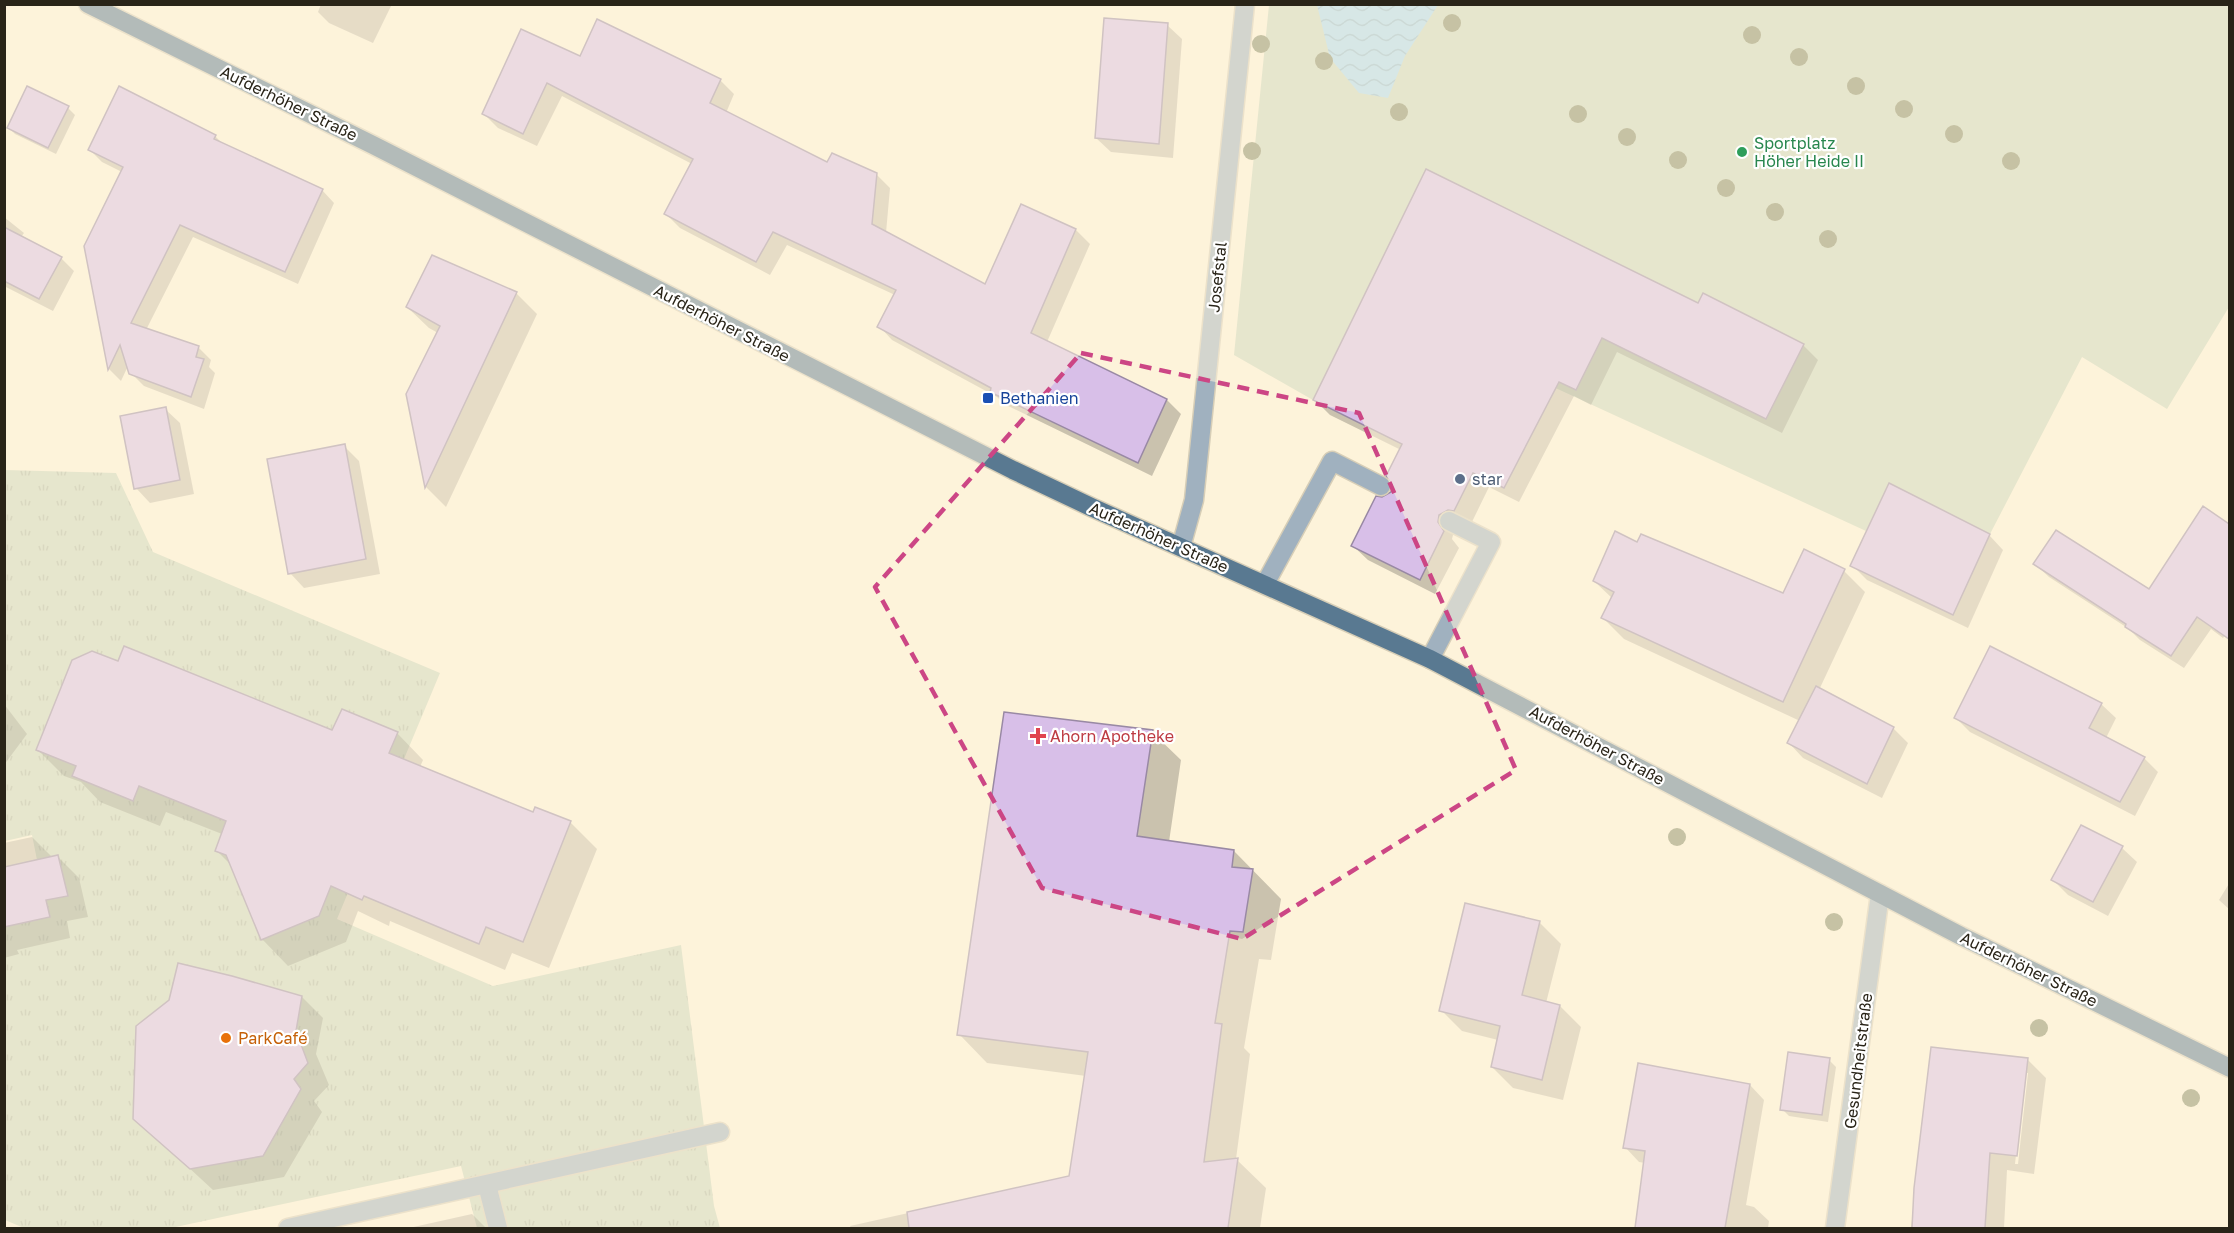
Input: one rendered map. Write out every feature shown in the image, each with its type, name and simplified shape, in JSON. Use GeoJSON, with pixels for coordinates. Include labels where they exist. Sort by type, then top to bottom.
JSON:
{"type":"FeatureCollection","features":[{"type":"Feature","properties":{"kind":"main road","name":"Aufderhöher Straße"},"geometry":{"type":"LineString","coordinates":[[88,4],[373,145],[1013,470],[1430,659],[1881,894],[2229,1068]]}},
{"type":"Feature","properties":{"kind":"street","name":"Josefstal"},"geometry":{"type":"LineString","coordinates":[[1181,547],[1194,500],[1245,4]]}},
{"type":"Feature","properties":{"kind":"street"},"geometry":{"type":"LineString","coordinates":[[1265,584],[1332,461],[1381,486]]}},
{"type":"Feature","properties":{"kind":"street"},"geometry":{"type":"LineString","coordinates":[[1430,659],[1491,542],[1449,521]]}},
{"type":"Feature","properties":{"kind":"street","name":"Gesundheitstraße"},"geometry":{"type":"LineString","coordinates":[[1835,1228],[1881,894]]}},
{"type":"Feature","properties":{"kind":"street"},"geometry":{"type":"LineString","coordinates":[[288,1228],[720,1132]]}},
{"type":"Feature","properties":{"kind":"street"},"geometry":{"type":"LineString","coordinates":[[487,1185],[498,1228]]}},
{"type":"Feature","properties":{"kind":"highlighted area"},"geometry":{"type":"Polygon","coordinates":[[[1081,353],[1359,413],[1516,770],[1242,939],[1042,888],[875,587],[1081,353]]]}},
{"type":"Feature","properties":{"kind":"green space","name":"Sportplatz Höher Heide II"},"geometry":{"type":"Polygon","coordinates":[[[1269,5],[2229,5],[2229,307],[2167,409],[2082,357],[1990,534],[1889,483],[1866,531],[1362,299],[1313,400],[1234,355],[1269,5]]]}},
{"type":"Feature","properties":{"kind":"green space"},"geometry":{"type":"Polygon","coordinates":[[[5,470],[116,473],[153,552],[440,673],[337,919],[493,986],[681,945],[714,1206],[720,1228],[477,1228],[461,1166],[171,1228],[24,1228],[5,1220],[5,927],[50,917],[46,900],[67,896],[58,856],[37,860],[32,835],[5,841],[5,470]]]}},
{"type":"Feature","properties":{"kind":"water"},"geometry":{"type":"Polygon","coordinates":[[[1317,4],[1438,5],[1405,56],[1388,98],[1359,93],[1330,58],[1317,4]]]}},
{"type":"Feature","properties":{"kind":"building"},"geometry":{"type":"Polygon","coordinates":[[[1104,18],[1168,23],[1159,144],[1095,138],[1104,18]]]}},
{"type":"Feature","properties":{"kind":"building"},"geometry":{"type":"Polygon","coordinates":[[[597,19],[721,79],[710,103],[827,162],[832,153],[877,173],[872,224],[985,284],[1021,204],[1076,229],[1031,333],[1167,399],[1138,463],[990,392],[991,388],[877,327],[896,290],[773,232],[756,262],[664,214],[693,159],[547,83],[523,134],[482,114],[521,29],[580,56],[597,19]]]}},
{"type":"Feature","properties":{"kind":"building"},"geometry":{"type":"Polygon","coordinates":[[[27,86],[69,106],[48,148],[7,128],[27,86]]]}},
{"type":"Feature","properties":{"kind":"building"},"geometry":{"type":"Polygon","coordinates":[[[119,86],[216,135],[214,139],[323,189],[285,272],[180,225],[131,323],[199,346],[196,357],[204,359],[191,397],[129,374],[120,345],[108,370],[84,246],[123,167],[88,150],[119,86]]]}},
{"type":"Feature","properties":{"kind":"building"},"geometry":{"type":"Polygon","coordinates":[[[1426,169],[1698,303],[1703,293],[1804,344],[1766,419],[1602,338],[1576,390],[1559,382],[1504,488],[1473,473],[1454,511],[1448,510],[1439,515],[1438,522],[1444,531],[1420,580],[1351,546],[1376,496],[1382,497],[1391,492],[1392,485],[1386,476],[1402,444],[1313,400],[1426,169]]]}},
{"type":"Feature","properties":{"kind":"building"},"geometry":{"type":"Polygon","coordinates":[[[4,227],[62,257],[39,299],[4,281],[4,227]]]}},
{"type":"Feature","properties":{"kind":"building"},"geometry":{"type":"Polygon","coordinates":[[[432,255],[517,292],[425,488],[406,394],[440,326],[406,307],[432,255]]]}},
{"type":"Feature","properties":{"kind":"building"},"geometry":{"type":"Polygon","coordinates":[[[166,407],[180,480],[134,489],[120,416],[166,407]]]}},
{"type":"Feature","properties":{"kind":"building"},"geometry":{"type":"Polygon","coordinates":[[[345,444],[366,559],[288,574],[267,459],[345,444]]]}},
{"type":"Feature","properties":{"kind":"building"},"geometry":{"type":"Polygon","coordinates":[[[1889,483],[1990,534],[1953,615],[1850,566],[1889,483]]]}},
{"type":"Feature","properties":{"kind":"building"},"geometry":{"type":"Polygon","coordinates":[[[2203,506],[2229,524],[2229,639],[2197,617],[2171,656],[2033,564],[2056,530],[2149,589],[2203,506]]]}},
{"type":"Feature","properties":{"kind":"building"},"geometry":{"type":"Polygon","coordinates":[[[1615,531],[1637,542],[1641,534],[1783,593],[1804,549],[1845,569],[1783,702],[1601,618],[1614,592],[1593,581],[1615,531]]]}},
{"type":"Feature","properties":{"kind":"building"},"geometry":{"type":"Polygon","coordinates":[[[124,646],[332,730],[342,709],[398,732],[389,753],[533,812],[535,807],[571,821],[523,942],[486,927],[479,944],[364,896],[362,900],[331,886],[319,916],[261,940],[226,855],[215,851],[226,821],[139,786],[133,801],[72,776],[76,766],[36,750],[72,660],[92,651],[118,661],[124,646]]]}},
{"type":"Feature","properties":{"kind":"building"},"geometry":{"type":"Polygon","coordinates":[[[1990,646],[2102,703],[2089,728],[2145,757],[2120,802],[1954,718],[1990,646]]]}},
{"type":"Feature","properties":{"kind":"building"},"geometry":{"type":"Polygon","coordinates":[[[1816,686],[1894,727],[1867,784],[1787,743],[1816,686]]]}},
{"type":"Feature","properties":{"kind":"building"},"geometry":{"type":"Polygon","coordinates":[[[1004,712],[1153,730],[1137,836],[1234,850],[1232,867],[1253,869],[1243,932],[1230,931],[1215,1023],[1222,1024],[1204,1162],[1238,1158],[1228,1228],[909,1228],[907,1212],[1069,1176],[1088,1052],[957,1035],[1004,712]]]}},
{"type":"Feature","properties":{"kind":"building"},"geometry":{"type":"Polygon","coordinates":[[[2081,825],[2123,846],[2093,902],[2051,880],[2081,825]]]}},
{"type":"Feature","properties":{"kind":"building"},"geometry":{"type":"Polygon","coordinates":[[[58,855],[68,896],[46,900],[50,917],[4,927],[4,867],[58,855]]]}},
{"type":"Feature","properties":{"kind":"building"},"geometry":{"type":"Polygon","coordinates":[[[1465,903],[1540,921],[1522,995],[1560,1005],[1542,1080],[1491,1067],[1500,1026],[1439,1011],[1465,903]]]}},
{"type":"Feature","properties":{"kind":"building"},"geometry":{"type":"Polygon","coordinates":[[[178,963],[302,996],[296,1031],[308,1063],[294,1079],[301,1089],[263,1156],[190,1169],[133,1119],[136,1026],[169,1000],[178,963]]]}},
{"type":"Feature","properties":{"kind":"building"},"geometry":{"type":"Polygon","coordinates":[[[1931,1047],[2028,1058],[2017,1156],[1990,1153],[1985,1228],[1912,1228],[1914,1188],[1931,1047]]]}},
{"type":"Feature","properties":{"kind":"building"},"geometry":{"type":"Polygon","coordinates":[[[1788,1052],[1830,1058],[1822,1115],[1780,1110],[1788,1052]]]}},
{"type":"Feature","properties":{"kind":"building"},"geometry":{"type":"Polygon","coordinates":[[[1638,1063],[1750,1084],[1725,1228],[1635,1228],[1645,1151],[1623,1148],[1638,1063]]]}},
{"type":"Feature","properties":{"kind":"place","name":"Sportplatz Höher Heide II"},"geometry":{"type":"Point","coordinates":[1742,152]}},
{"type":"Feature","properties":{"kind":"place","name":"Bethanien"},"geometry":{"type":"Point","coordinates":[988,398]}},
{"type":"Feature","properties":{"kind":"place","name":"star"},"geometry":{"type":"Point","coordinates":[1460,479]}},
{"type":"Feature","properties":{"kind":"place","name":"Ahorn Apotheke"},"geometry":{"type":"Point","coordinates":[1038,736]}},
{"type":"Feature","properties":{"kind":"place","name":"ParkCafé"},"geometry":{"type":"Point","coordinates":[226,1038]}}]}
